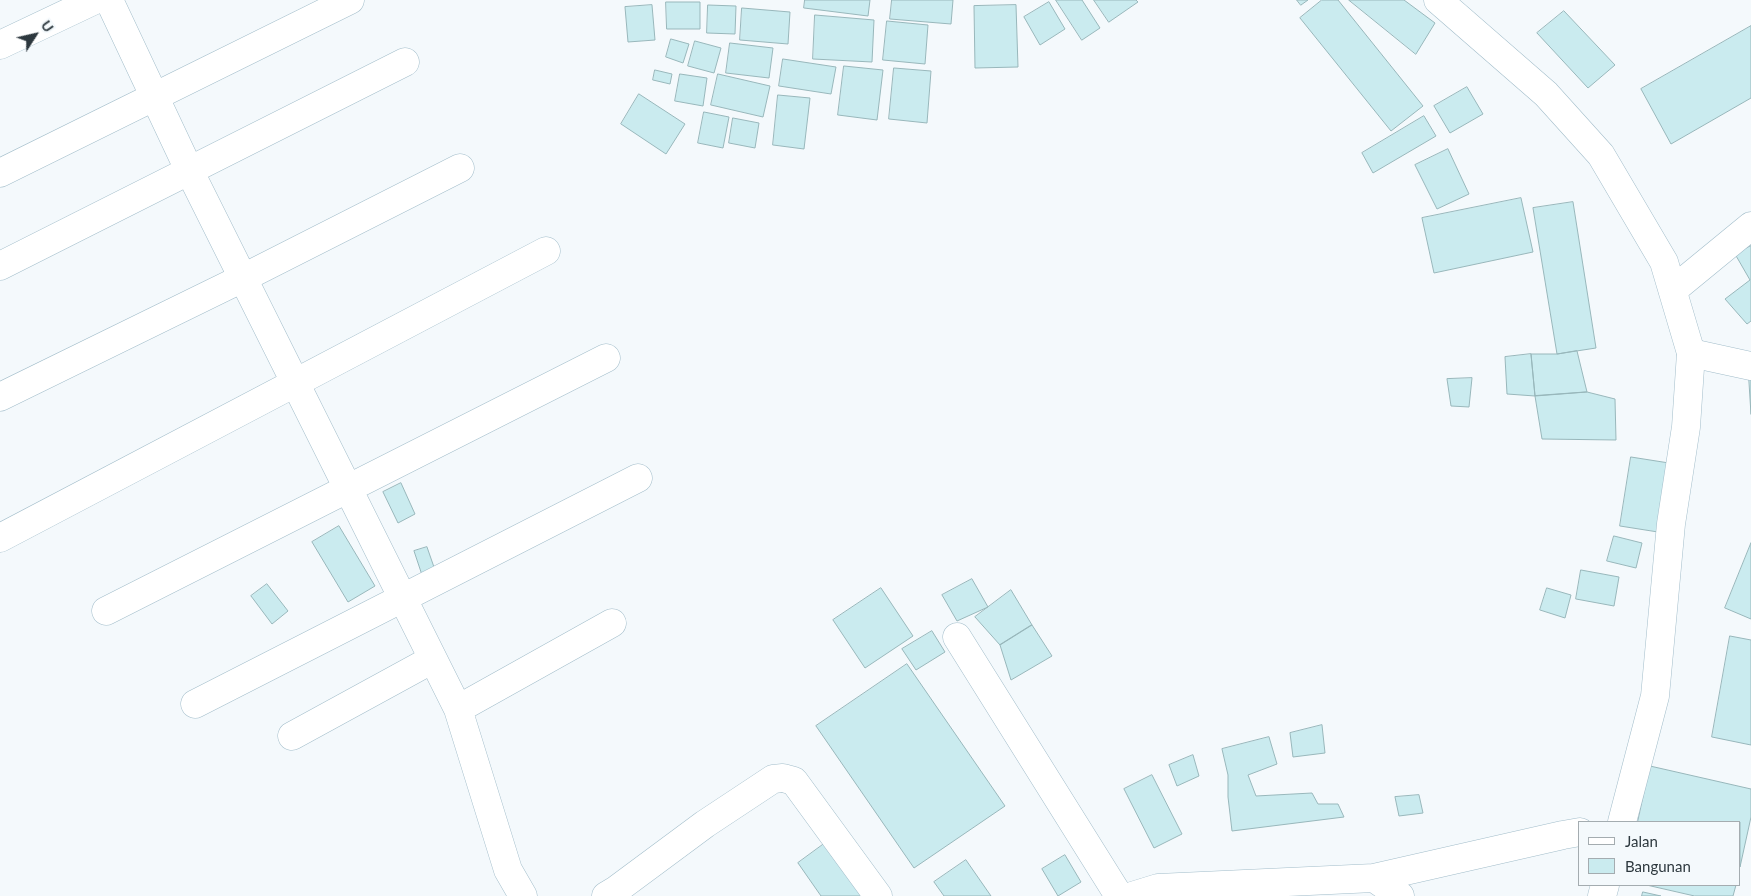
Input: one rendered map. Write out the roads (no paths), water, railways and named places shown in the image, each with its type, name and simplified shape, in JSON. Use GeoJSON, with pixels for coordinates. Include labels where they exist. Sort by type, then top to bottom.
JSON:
{"type":"FeatureCollection","features":[{"type":"Feature","properties":{"kind":"main road"},"geometry":{"type":"LineString","coordinates":[[0,44],[95,0]]}},
{"type":"Feature","properties":{"kind":"main road"},"geometry":{"type":"LineString","coordinates":[[109,0],[189,170],[458,709],[508,870],[524,896]]}},
{"type":"Feature","properties":{"kind":"main road"},"geometry":{"type":"LineString","coordinates":[[0,173],[350,0]]}},
{"type":"Feature","properties":{"kind":"main road"},"geometry":{"type":"LineString","coordinates":[[1438,0],[1546,94],[1601,155],[1664,262],[1692,353],[1686,426],[1671,524],[1654,696],[1622,821]]}},
{"type":"Feature","properties":{"kind":"main road"},"geometry":{"type":"LineString","coordinates":[[0,266],[405,62]]}},
{"type":"Feature","properties":{"kind":"main road"},"geometry":{"type":"LineString","coordinates":[[0,398],[460,168]]}},
{"type":"Feature","properties":{"kind":"main road"},"geometry":{"type":"LineString","coordinates":[[1673,290],[1751,226]]}},
{"type":"Feature","properties":{"kind":"main road"},"geometry":{"type":"LineString","coordinates":[[0,538],[546,250]]}},
{"type":"Feature","properties":{"kind":"main road"},"geometry":{"type":"LineString","coordinates":[[1692,353],[1751,366]]}},
{"type":"Feature","properties":{"kind":"main road"},"geometry":{"type":"LineString","coordinates":[[106,612],[606,358]]}},
{"type":"Feature","properties":{"kind":"main road"},"geometry":{"type":"LineString","coordinates":[[195,704],[638,478]]}},
{"type":"Feature","properties":{"kind":"main road"},"geometry":{"type":"LineString","coordinates":[[458,709],[612,623]]}},
{"type":"Feature","properties":{"kind":"main road"},"geometry":{"type":"LineString","coordinates":[[957,638],[1118,896]]}},
{"type":"Feature","properties":{"kind":"main road"},"geometry":{"type":"LineString","coordinates":[[292,736],[433,659]]}},
{"type":"Feature","properties":{"kind":"main road"},"geometry":{"type":"LineString","coordinates":[[614,894],[705,824],[773,780],[783,778],[794,781],[878,896]]}},
{"type":"Feature","properties":{"kind":"main road"},"geometry":{"type":"LineString","coordinates":[[1132,896],[1159,892],[1374,878],[1578,832]]}},
{"type":"Feature","properties":{"kind":"main road"},"geometry":{"type":"LineString","coordinates":[[1374,878],[1400,896]]}}]}
